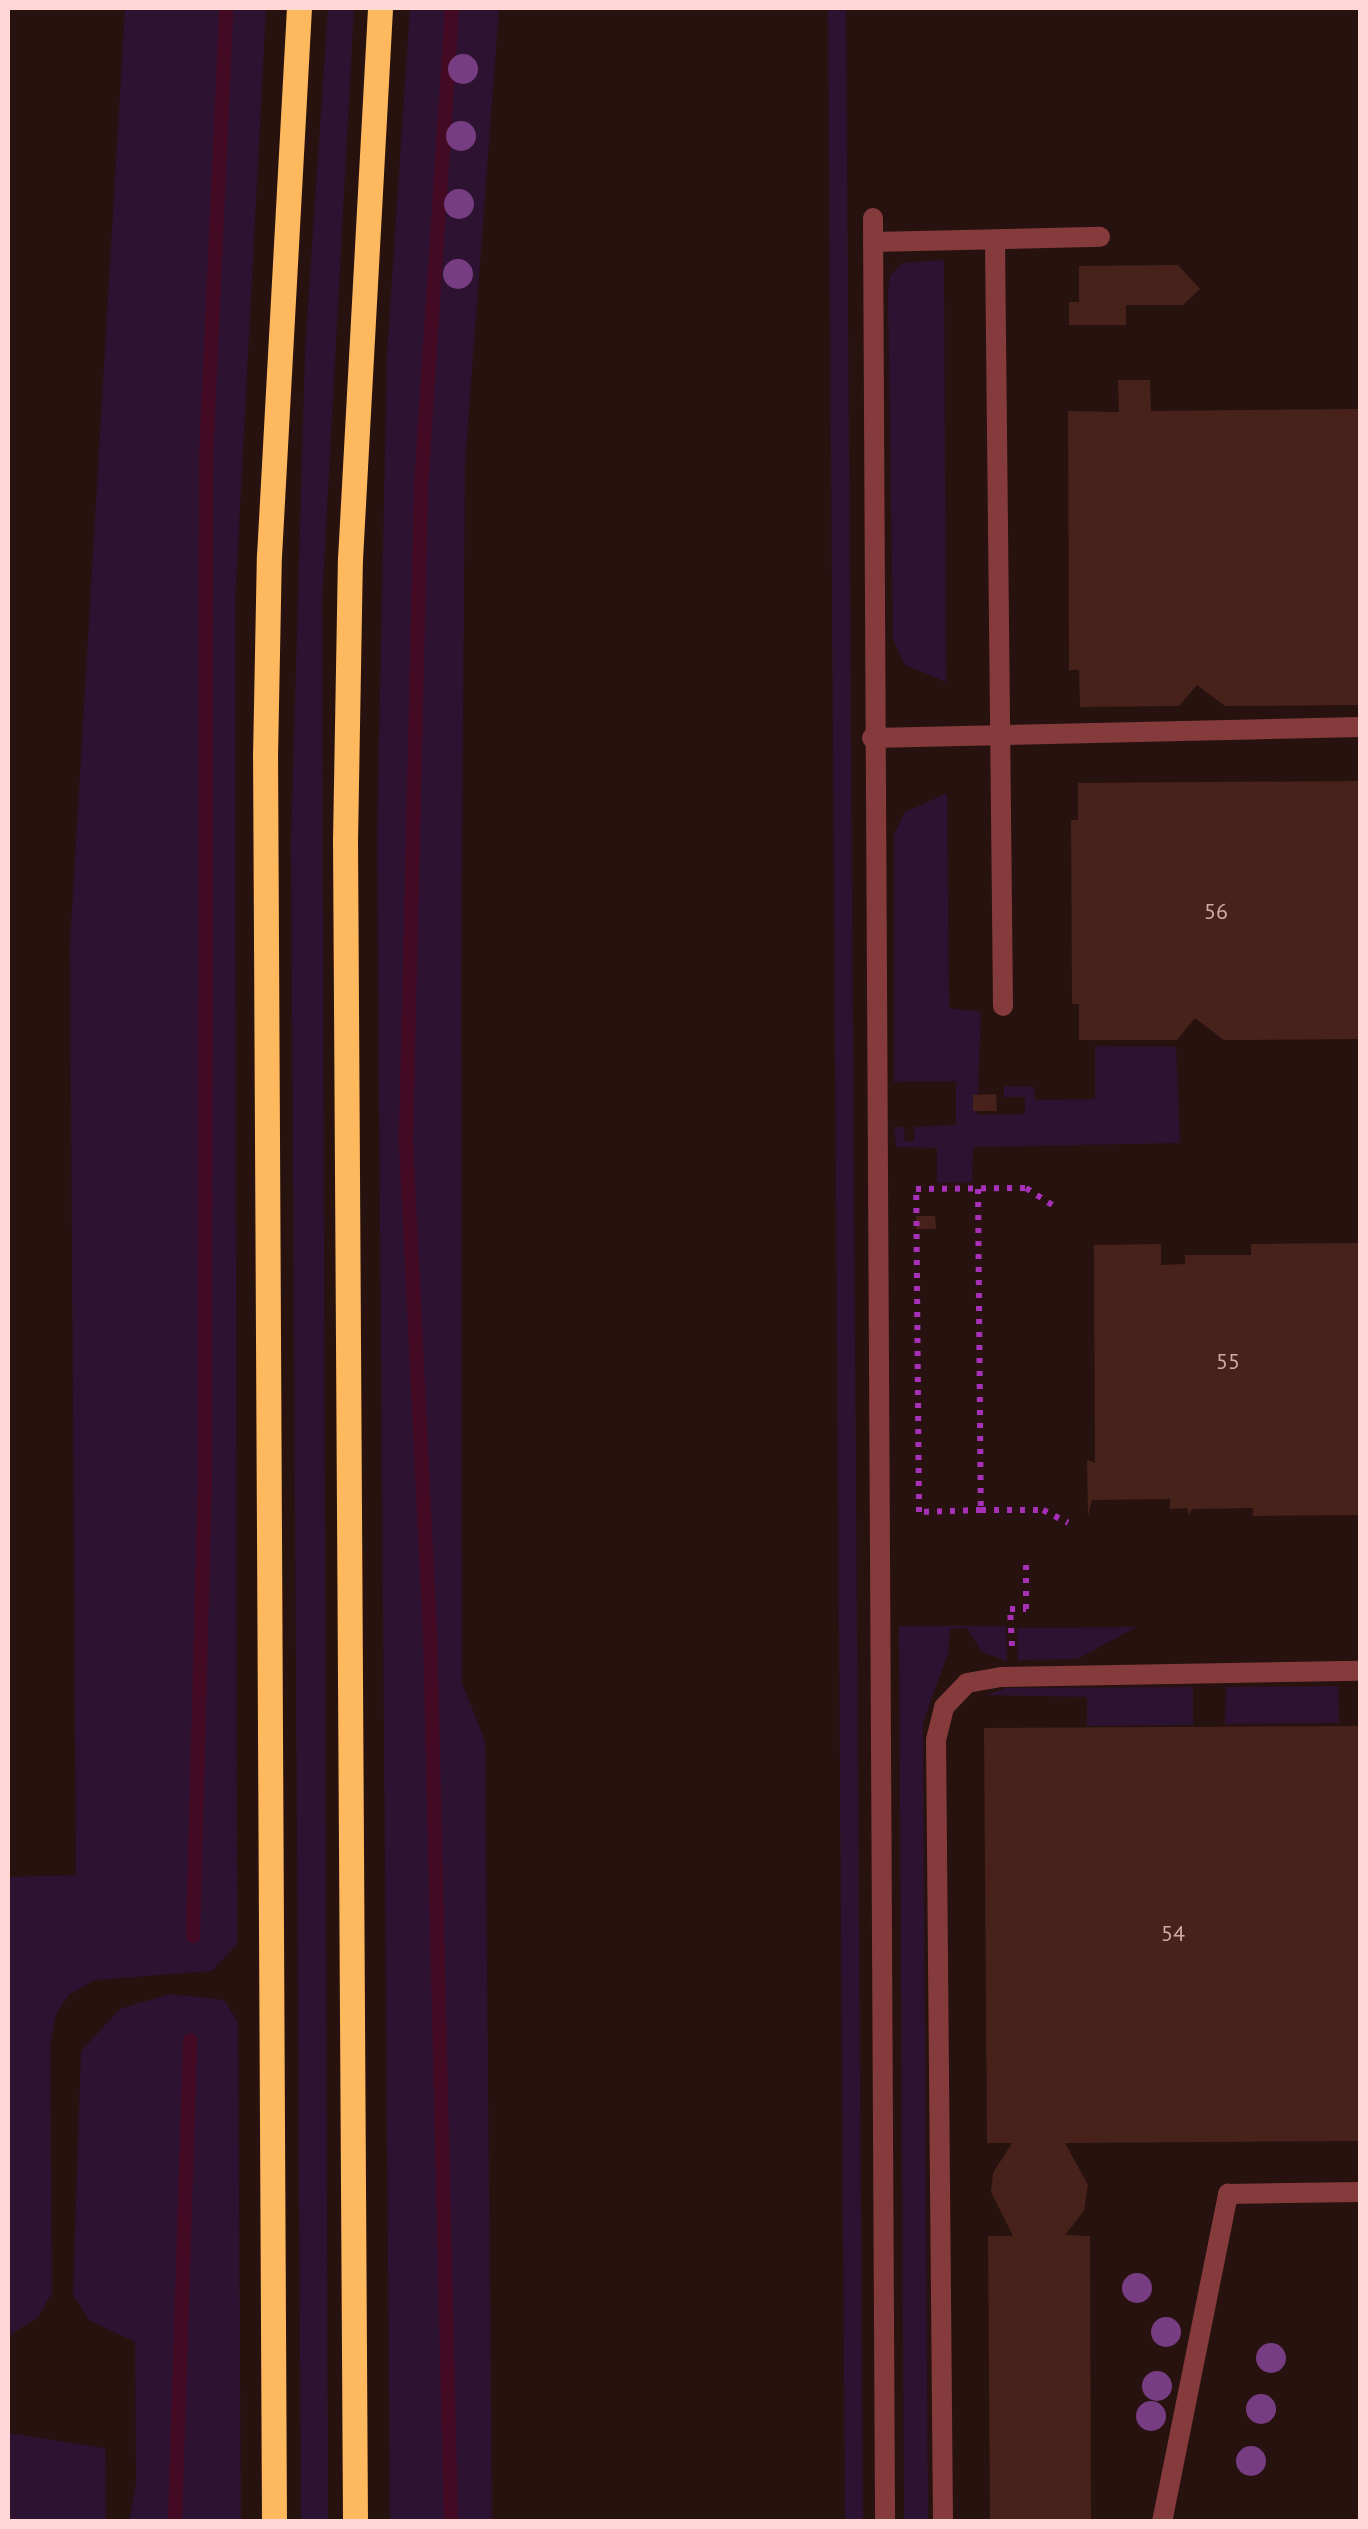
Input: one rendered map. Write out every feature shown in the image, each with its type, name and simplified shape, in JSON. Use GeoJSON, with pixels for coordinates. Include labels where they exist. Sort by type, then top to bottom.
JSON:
{"type":"FeatureCollection","features":[{"type":"Feature","properties":{"kind":"main road"},"geometry":{"type":"LineString","coordinates":[[274,2522],[265,774],[269,556],[299,8]]}},
{"type":"Feature","properties":{"kind":"main road"},"geometry":{"type":"LineString","coordinates":[[355,2522],[345,841],[350,559],[380,8]]}},
{"type":"Feature","properties":{"kind":"lane"},"geometry":{"type":"LineString","coordinates":[[872,218],[884,2522]]}},
{"type":"Feature","properties":{"kind":"lane"},"geometry":{"type":"LineString","coordinates":[[873,242],[1100,238]]}},
{"type":"Feature","properties":{"kind":"lane"},"geometry":{"type":"LineString","coordinates":[[994,241],[1004,734],[1003,1006]]}},
{"type":"Feature","properties":{"kind":"lane"},"geometry":{"type":"LineString","coordinates":[[872,738],[1360,728]]}},
{"type":"Feature","properties":{"kind":"lane"},"geometry":{"type":"LineString","coordinates":[[943,2522],[936,1740],[944,1707],[967,1682],[1002,1677],[1360,1670]]}},
{"type":"Feature","properties":{"kind":"lane"},"geometry":{"type":"LineString","coordinates":[[1162,2522],[1228,2194],[1360,2192]]}},
{"type":"Feature","properties":{"kind":"path"},"geometry":{"type":"LineString","coordinates":[[1055,1208],[1026,1188],[916,1190],[919,1512],[1043,1510],[1068,1523]]}},
{"type":"Feature","properties":{"kind":"path"},"geometry":{"type":"LineString","coordinates":[[978,1189],[982,1510]]}},
{"type":"Feature","properties":{"kind":"path"},"geometry":{"type":"LineString","coordinates":[[1011,1623],[1010,1608],[1026,1609],[1026,1563]]}},
{"type":"Feature","properties":{"kind":"shaded area"},"geometry":{"type":"Polygon","coordinates":[[[125,8],[266,8],[235,604],[237,1944],[212,1971],[95,1980],[69,1995],[56,2014],[50,2045],[52,2293],[37,2318],[8,2336],[8,1877],[76,1875],[70,944],[125,8]]]}},
{"type":"Feature","properties":{"kind":"shaded area"},"geometry":{"type":"Polygon","coordinates":[[[328,8],[354,8],[322,602],[328,2521],[301,2522],[291,841],[305,351],[328,8]]]}},
{"type":"Feature","properties":{"kind":"shaded area"},"geometry":{"type":"Polygon","coordinates":[[[410,8],[499,8],[465,463],[461,978],[462,1683],[485,1741],[492,2522],[390,2521],[377,837],[387,355],[410,8]]]}},
{"type":"Feature","properties":{"kind":"shaded area"},"geometry":{"type":"Polygon","coordinates":[[[828,8],[846,8],[863,2522],[845,2521],[828,8]]]}},
{"type":"Feature","properties":{"kind":"shaded area"},"geometry":{"type":"Polygon","coordinates":[[[944,260],[946,682],[905,665],[893,639],[888,292],[890,276],[902,263],[944,260]]]}},
{"type":"Feature","properties":{"kind":"shaded area"},"geometry":{"type":"Polygon","coordinates":[[[947,793],[949,1008],[981,1012],[977,1115],[1025,1114],[1025,1097],[1004,1097],[1004,1086],[1034,1087],[1035,1100],[1095,1099],[1095,1046],[1176,1047],[1180,1143],[973,1147],[972,1182],[937,1183],[937,1148],[896,1147],[894,1127],[904,1127],[905,1141],[914,1141],[914,1127],[956,1125],[956,1081],[894,1082],[894,834],[905,812],[947,793]]]}},
{"type":"Feature","properties":{"kind":"shaded area"},"geometry":{"type":"Polygon","coordinates":[[[899,1626],[1006,1626],[1007,1661],[982,1652],[967,1628],[950,1629],[948,1654],[923,1722],[928,2522],[904,2521],[899,1626]]]}},
{"type":"Feature","properties":{"kind":"shaded area"},"geometry":{"type":"Polygon","coordinates":[[[1137,1627],[1077,1659],[1018,1660],[1017,1628],[1137,1627]]]}},
{"type":"Feature","properties":{"kind":"shaded area"},"geometry":{"type":"Polygon","coordinates":[[[1338,1686],[1339,1723],[1225,1724],[1226,1687],[1338,1686]]]}},
{"type":"Feature","properties":{"kind":"shaded area"},"geometry":{"type":"Polygon","coordinates":[[[1193,1687],[1193,1725],[1087,1726],[1087,1697],[986,1695],[1006,1688],[1193,1687]]]}},
{"type":"Feature","properties":{"kind":"shaded area"},"geometry":{"type":"Polygon","coordinates":[[[169,1994],[224,2000],[238,2022],[241,2521],[129,2521],[136,2484],[135,2342],[89,2320],[73,2294],[81,2051],[120,2009],[169,1994]]]}},
{"type":"Feature","properties":{"kind":"shaded area"},"geometry":{"type":"Polygon","coordinates":[[[8,2433],[105,2448],[106,2521],[8,2521],[8,2433]]]}},
{"type":"Feature","properties":{"kind":"building"},"geometry":{"type":"Polygon","coordinates":[[[1178,265],[1200,289],[1183,305],[1126,305],[1126,325],[1069,325],[1069,302],[1079,302],[1079,266],[1178,265]]]}},
{"type":"Feature","properties":{"kind":"building"},"geometry":{"type":"Polygon","coordinates":[[[1118,380],[1150,380],[1151,411],[1360,409],[1360,705],[1225,706],[1197,685],[1179,706],[1080,707],[1079,670],[1069,670],[1068,411],[1119,412],[1118,380]]]}},
{"type":"Feature","properties":{"kind":"building"},"geometry":{"type":"Polygon","coordinates":[[[1360,781],[1360,1039],[1224,1040],[1195,1018],[1177,1040],[1079,1040],[1079,1004],[1072,1004],[1071,820],[1078,820],[1078,783],[1360,781]]]}},
{"type":"Feature","properties":{"kind":"building"},"geometry":{"type":"Polygon","coordinates":[[[996,1094],[997,1111],[973,1111],[973,1095],[996,1094]]]}},
{"type":"Feature","properties":{"kind":"building"},"geometry":{"type":"Polygon","coordinates":[[[916,1216],[935,1216],[936,1229],[916,1229],[916,1216]]]}},
{"type":"Feature","properties":{"kind":"building"},"geometry":{"type":"Polygon","coordinates":[[[1360,1243],[1360,1515],[1253,1516],[1253,1508],[1192,1509],[1188,1516],[1188,1508],[1170,1509],[1170,1499],[1092,1500],[1088,1516],[1087,1460],[1095,1463],[1094,1245],[1161,1244],[1161,1265],[1185,1264],[1185,1255],[1251,1255],[1251,1244],[1360,1243]]]}},
{"type":"Feature","properties":{"kind":"building"},"geometry":{"type":"Polygon","coordinates":[[[1360,1726],[1360,2141],[1065,2143],[1088,2185],[1084,2211],[1065,2235],[1090,2236],[1091,2522],[990,2522],[988,2236],[1013,2236],[991,2192],[993,2173],[1012,2143],[987,2143],[984,1728],[1360,1726]]]}},
{"type":"Feature","properties":{"kind":"waterway"},"geometry":{"type":"LineString","coordinates":[[193,1936],[205,1488],[206,457],[226,8]]}},
{"type":"Feature","properties":{"kind":"waterway"},"geometry":{"type":"LineString","coordinates":[[451,2522],[430,1633],[406,1135],[421,487],[452,8]]}},
{"type":"Feature","properties":{"kind":"waterway"},"geometry":{"type":"LineString","coordinates":[[175,2522],[190,2040]]}}]}
